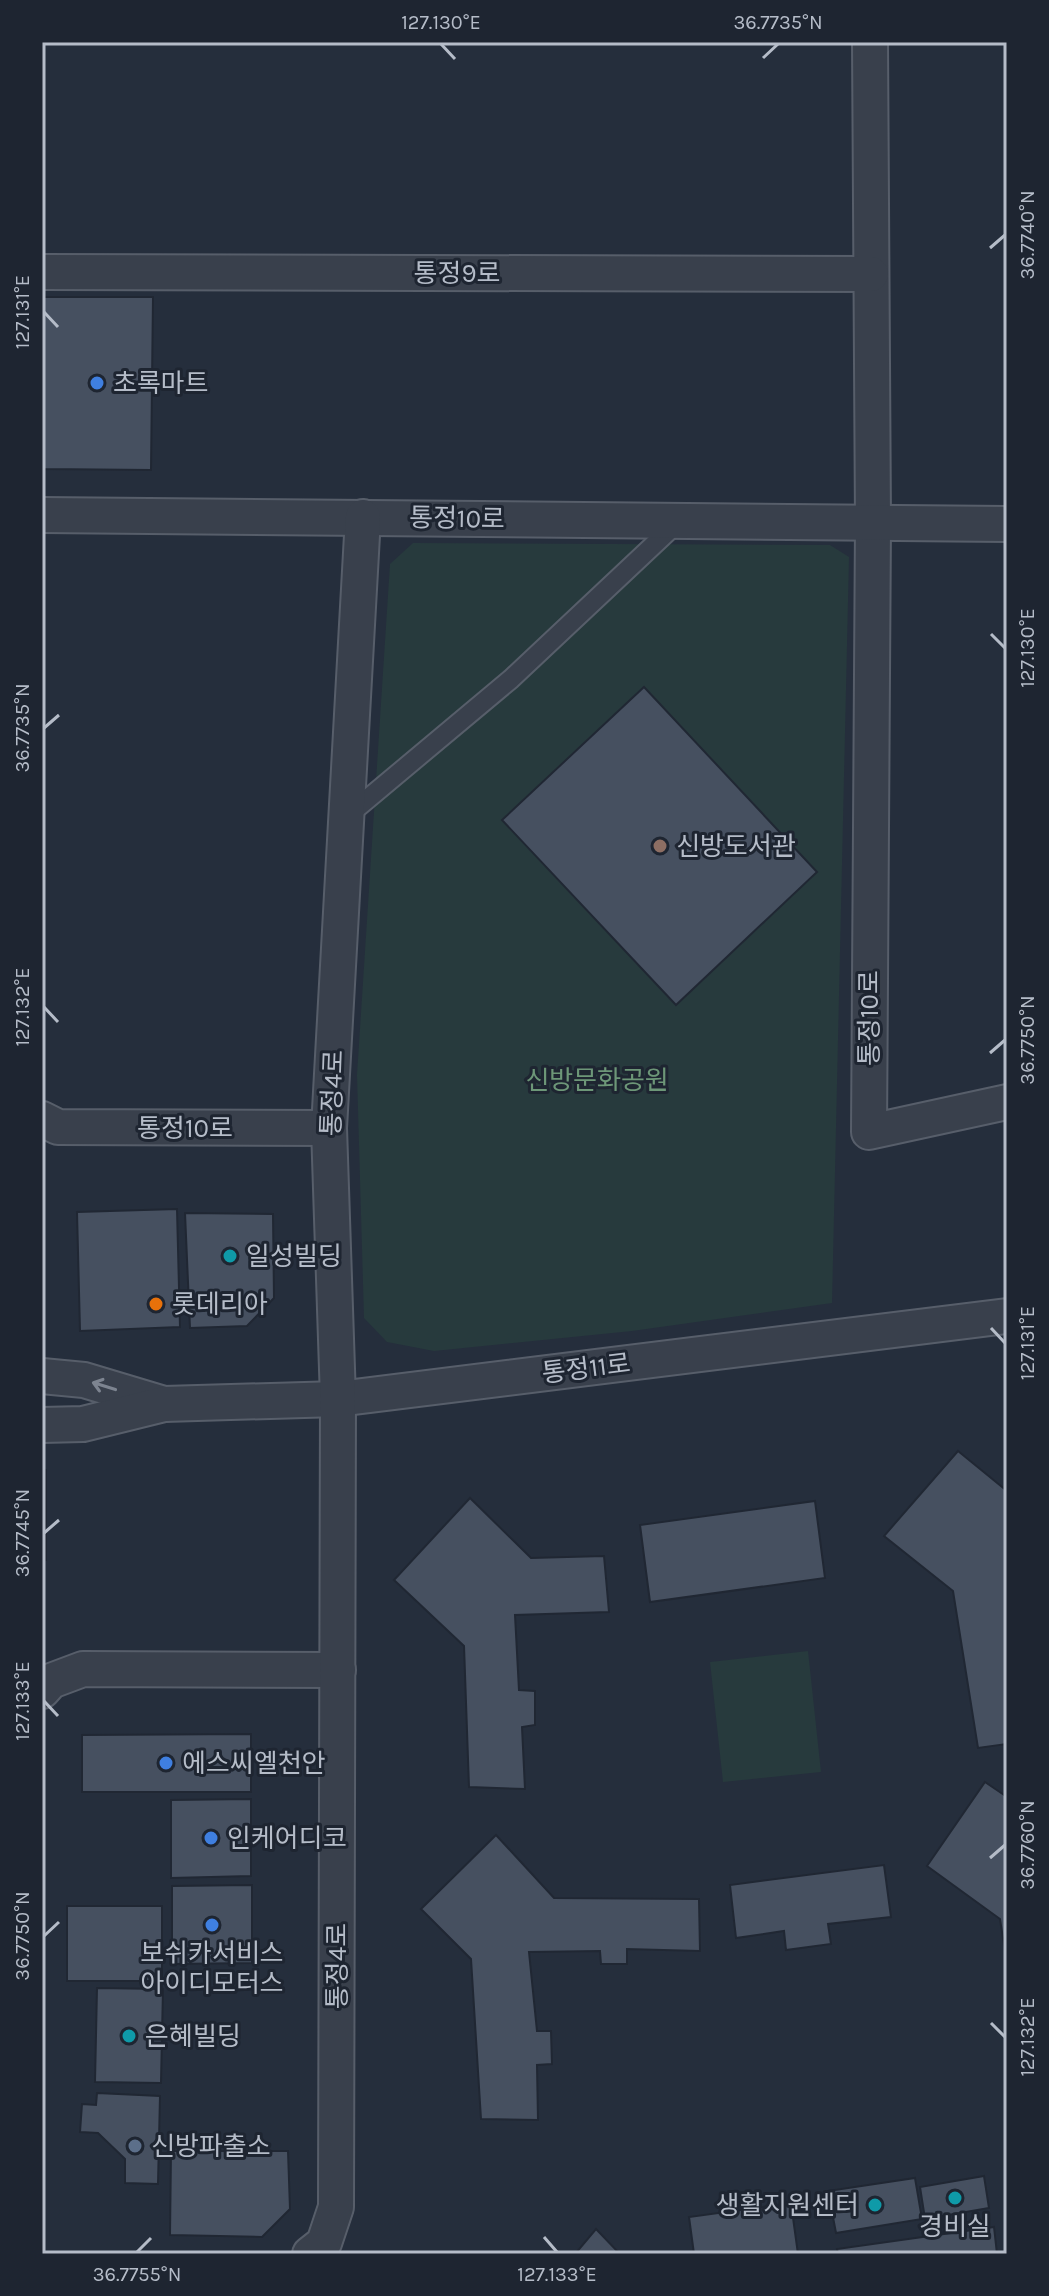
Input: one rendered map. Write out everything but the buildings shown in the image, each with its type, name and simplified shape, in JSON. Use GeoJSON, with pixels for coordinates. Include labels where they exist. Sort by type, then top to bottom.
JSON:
{"type":"FeatureCollection","features":[{"type":"Feature","properties":{"kind":"street"},"geometry":{"type":"LineString","coordinates":[[870,42],[873,523]]}},
{"type":"Feature","properties":{"kind":"street","name":"통정9로"},"geometry":{"type":"LineString","coordinates":[[42,272],[871,274]]}},
{"type":"Feature","properties":{"kind":"street","name":"통정10로"},"geometry":{"type":"LineString","coordinates":[[42,515],[1007,524]]}},
{"type":"Feature","properties":{"kind":"street","name":"통정4로"},"geometry":{"type":"LineString","coordinates":[[310,2254],[324,2243],[336,2207],[338,1399],[329,1128],[363,517]]}},
{"type":"Feature","properties":{"kind":"street","name":"통정10로"},"geometry":{"type":"LineString","coordinates":[[873,523],[869,1132],[1007,1102]]}},
{"type":"Feature","properties":{"kind":"street","name":"통정10로"},"geometry":{"type":"LineString","coordinates":[[42,1119],[58,1127],[329,1128]]}},
{"type":"Feature","properties":{"kind":"street","name":"통정11로"},"geometry":{"type":"LineString","coordinates":[[164,1404],[338,1399],[1007,1316]]}},
{"type":"Feature","properties":{"kind":"street"},"geometry":{"type":"LineString","coordinates":[[42,1376],[84,1380],[164,1404]]}},
{"type":"Feature","properties":{"kind":"street"},"geometry":{"type":"LineString","coordinates":[[42,1425],[83,1424],[164,1404]]}},
{"type":"Feature","properties":{"kind":"street"},"geometry":{"type":"LineString","coordinates":[[42,1691],[51,1681],[83,1669],[338,1670]]}},
{"type":"Feature","properties":{"kind":"lane"},"geometry":{"type":"LineString","coordinates":[[346,817],[511,679],[679,521]]}},
{"type":"Feature","properties":{"kind":"green space","name":"신방문화공원"},"geometry":{"type":"Polygon","coordinates":[[[413,543],[830,545],[849,557],[832,1303],[632,1331],[434,1351],[387,1342],[364,1318],[357,1075],[390,564],[413,543]]]}},
{"type":"Feature","properties":{"kind":"green space"},"geometry":{"type":"Polygon","coordinates":[[[808,1651],[821,1772],[723,1782],[710,1662],[808,1651]]]}},
{"type":"Feature","properties":{"kind":"place","name":"초록마트"},"geometry":{"type":"Point","coordinates":[97,383]}},
{"type":"Feature","properties":{"kind":"place","name":"신방도서관"},"geometry":{"type":"Point","coordinates":[660,846]}},
{"type":"Feature","properties":{"kind":"place","name":"일성빌딩"},"geometry":{"type":"Point","coordinates":[230,1256]}},
{"type":"Feature","properties":{"kind":"place","name":"롯데리아"},"geometry":{"type":"Point","coordinates":[156,1304]}},
{"type":"Feature","properties":{"kind":"place","name":"에스씨엘천안"},"geometry":{"type":"Point","coordinates":[166,1763]}},
{"type":"Feature","properties":{"kind":"place","name":"인케어디코"},"geometry":{"type":"Point","coordinates":[211,1838]}},
{"type":"Feature","properties":{"kind":"place","name":"보쉬카서비스 아이디모터스"},"geometry":{"type":"Point","coordinates":[212,1925]}},
{"type":"Feature","properties":{"kind":"place","name":"은혜빌딩"},"geometry":{"type":"Point","coordinates":[129,2036]}},
{"type":"Feature","properties":{"kind":"place","name":"신방파출소"},"geometry":{"type":"Point","coordinates":[135,2146]}},
{"type":"Feature","properties":{"kind":"place","name":"경비실"},"geometry":{"type":"Point","coordinates":[955,2198]}},
{"type":"Feature","properties":{"kind":"place","name":"생활지원센터"},"geometry":{"type":"Point","coordinates":[875,2205]}}]}
